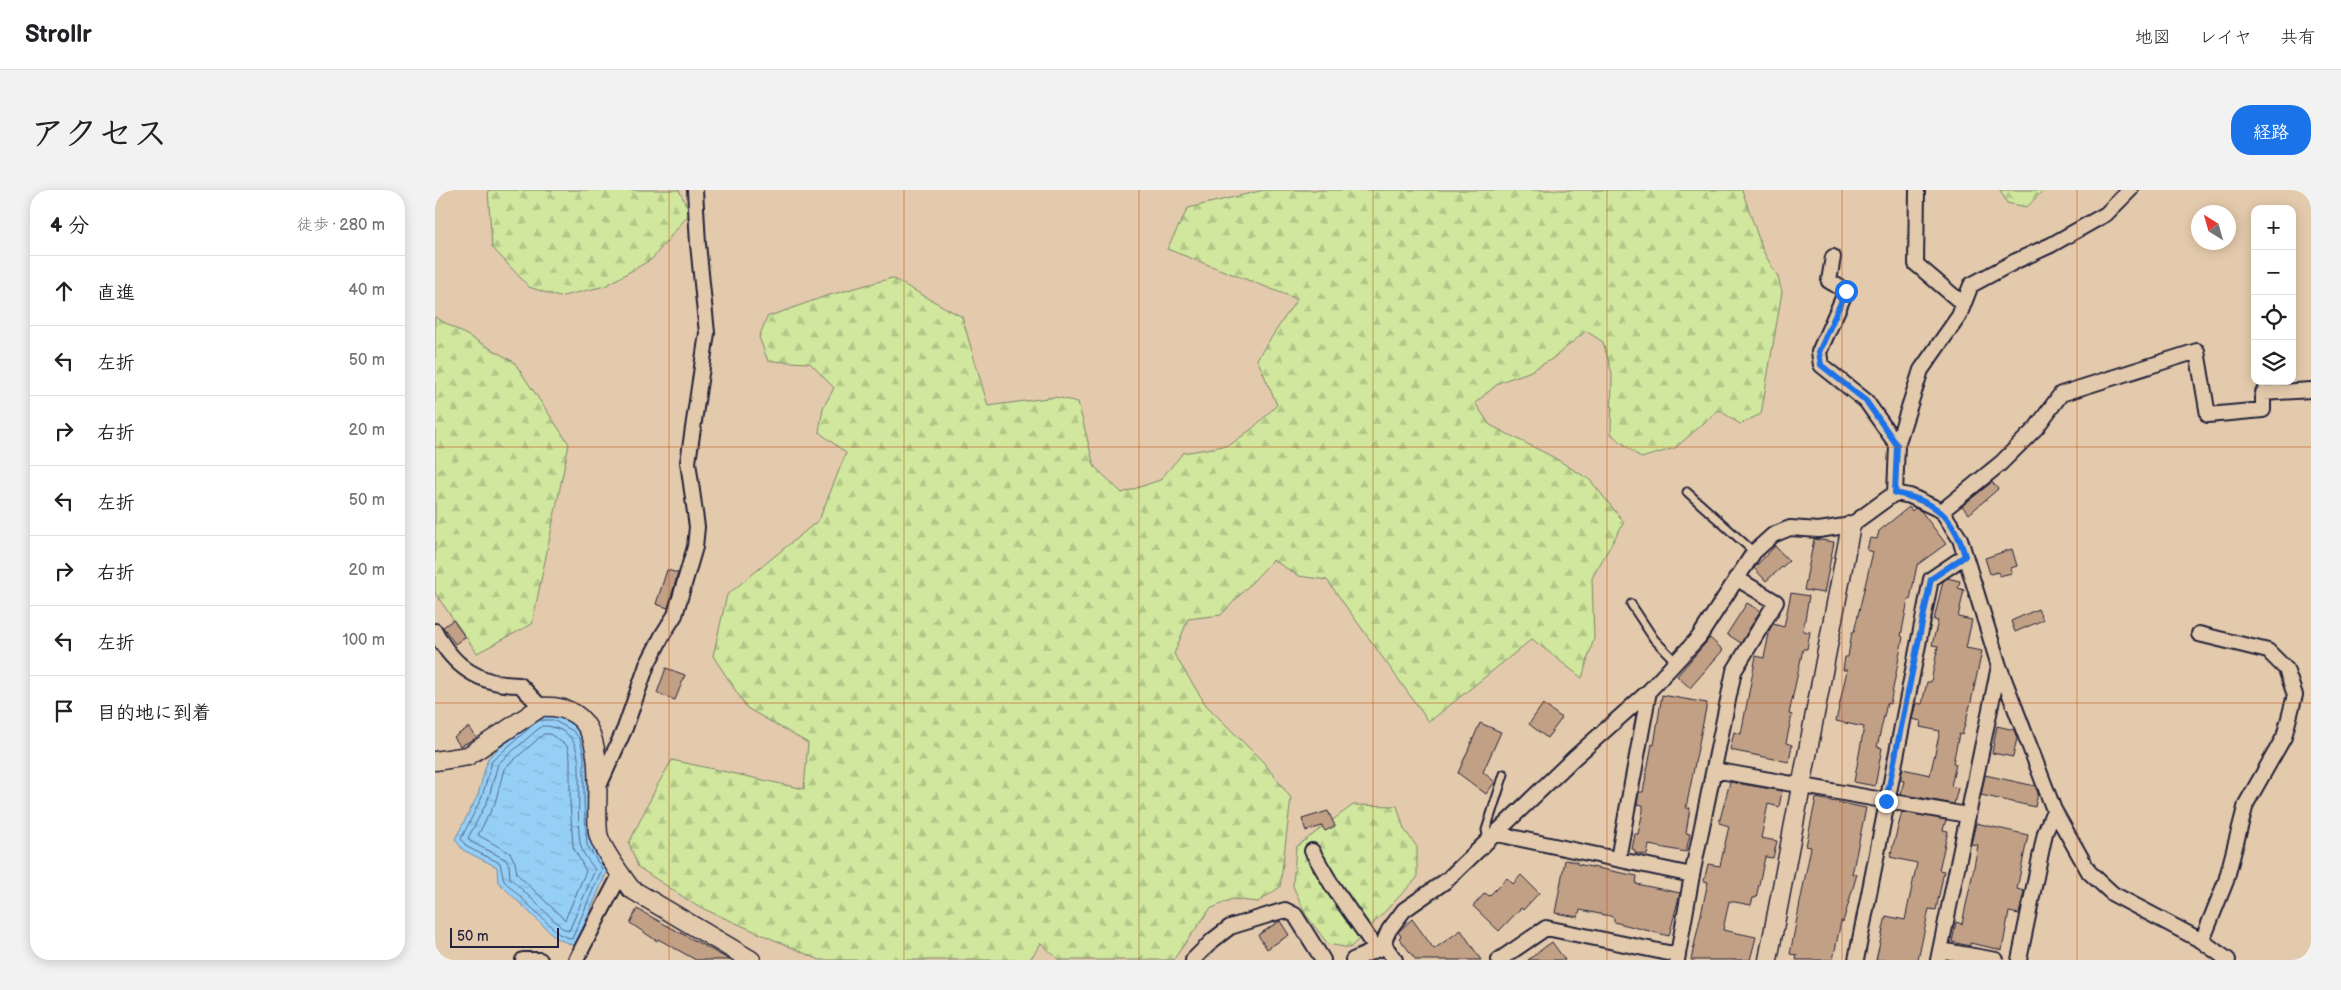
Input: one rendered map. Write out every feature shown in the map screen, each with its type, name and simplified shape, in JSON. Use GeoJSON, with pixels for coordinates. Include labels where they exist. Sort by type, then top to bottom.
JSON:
{"type":"FeatureCollection","features":[{"type":"Feature","properties":{"kind":"street"},"geometry":{"type":"LineString","coordinates":[[599,786],[625,728],[647,665],[675,615],[695,547],[697,527],[687,462],[707,333],[698,244],[695,190]]}},
{"type":"Feature","properties":{"kind":"street"},"geometry":{"type":"LineString","coordinates":[[1917,190],[1916,264],[1963,304]]}},
{"type":"Feature","properties":{"kind":"street"},"geometry":{"type":"LineString","coordinates":[[1895,493],[1897,445],[1921,370],[1959,316],[1971,285],[2051,245],[2106,214],[2130,190]]}},
{"type":"Feature","properties":{"kind":"street"},"geometry":{"type":"LineString","coordinates":[[1833,257],[1829,281],[1846,291],[1819,352],[1821,365],[1866,401],[1897,445]]}},
{"type":"Feature","properties":{"kind":"street"},"geometry":{"type":"LineString","coordinates":[[1942,511],[2001,463],[2036,428],[2061,394],[2197,351],[2207,415],[2263,410],[2263,393],[2311,390]]}},
{"type":"Feature","properties":{"kind":"street"},"geometry":{"type":"LineString","coordinates":[[1353,960],[1381,948],[1389,930],[1404,910],[1447,880],[1574,758],[1649,692],[1699,637],[1754,552],[1773,535],[1789,528],[1819,530],[1851,525],[1895,493],[1910,496],[1942,511],[1960,539],[1999,666],[2055,810],[2089,872],[2113,894],[2202,941],[2228,960]]}},
{"type":"Feature","properties":{"kind":"street"},"geometry":{"type":"LineString","coordinates":[[1768,960],[1851,525]]}},
{"type":"Feature","properties":{"kind":"street"},"geometry":{"type":"LineString","coordinates":[[1856,960],[1931,579],[1965,556]]}},
{"type":"Feature","properties":{"kind":"street"},"geometry":{"type":"LineString","coordinates":[[1499,960],[1546,928],[1678,957],[1692,875],[1734,671],[1776,602],[1736,578]]}},
{"type":"Feature","properties":{"kind":"street"},"geometry":{"type":"LineString","coordinates":[[435,631],[444,648],[468,671],[494,683],[520,685],[541,707]]}},
{"type":"Feature","properties":{"kind":"street"},"geometry":{"type":"LineString","coordinates":[[2199,634],[2268,651],[2286,669],[2295,695],[2284,737],[2246,804],[2226,881],[2202,941]]}},
{"type":"Feature","properties":{"kind":"street"},"geometry":{"type":"LineString","coordinates":[[1995,960],[1939,955],[1999,666]]}},
{"type":"Feature","properties":{"kind":"street"},"geometry":{"type":"LineString","coordinates":[[1618,859],[1649,692]]}},
{"type":"Feature","properties":{"kind":"street"},"geometry":{"type":"LineString","coordinates":[[435,762],[468,756],[541,707],[560,708],[579,717],[590,732],[597,752],[599,786],[598,835],[620,875],[631,889],[751,960]]}},
{"type":"Feature","properties":{"kind":"street"},"geometry":{"type":"LineString","coordinates":[[1714,770],[1967,815]]}},
{"type":"Feature","properties":{"kind":"street"},"geometry":{"type":"LineString","coordinates":[[2019,960],[2045,834],[2055,810]]}},
{"type":"Feature","properties":{"kind":"street"},"geometry":{"type":"LineString","coordinates":[[1492,838],[1618,859],[1692,875]]}},
{"type":"Feature","properties":{"kind":"street"},"geometry":{"type":"LineString","coordinates":[[1312,851],[1333,887],[1381,948],[1395,960]]}},
{"type":"Feature","properties":{"kind":"street"},"geometry":{"type":"LineString","coordinates":[[576,960],[620,875]]}},
{"type":"Feature","properties":{"kind":"street"},"geometry":{"type":"LineString","coordinates":[[1193,960],[1213,940],[1230,927],[1285,910],[1295,915],[1323,960]]}},
{"type":"Feature","properties":{"kind":"street"},"geometry":{"type":"LineString","coordinates":[[523,960],[540,960]]}},
{"type":"Feature","properties":{"kind":"lane"},"geometry":{"type":"LineString","coordinates":[[1687,492],[1754,552]]}},
{"type":"Feature","properties":{"kind":"lane"},"geometry":{"type":"LineString","coordinates":[[1631,604],[1654,639],[1676,662]]}},
{"type":"Feature","properties":{"kind":"lane"},"geometry":{"type":"LineString","coordinates":[[1492,838],[1486,830],[1505,774]]}},
{"type":"Feature","properties":{"kind":"green space"},"geometry":{"type":"Polygon","coordinates":[[[488,190],[679,190],[690,213],[652,259],[605,286],[559,297],[529,287],[492,247],[488,190]]]}},
{"type":"Feature","properties":{"kind":"green space"},"geometry":{"type":"Polygon","coordinates":[[[1264,190],[1742,190],[1763,251],[1778,277],[1782,292],[1761,414],[1740,424],[1719,410],[1675,448],[1641,458],[1611,434],[1612,373],[1603,342],[1586,331],[1552,359],[1529,372],[1500,382],[1475,403],[1490,425],[1553,457],[1590,480],[1624,522],[1592,578],[1594,638],[1582,678],[1532,639],[1429,722],[1327,580],[1299,576],[1273,560],[1221,615],[1188,619],[1174,654],[1206,705],[1265,764],[1291,798],[1280,887],[1258,902],[1232,899],[1210,909],[1173,960],[1059,960],[1041,943],[1030,960],[820,960],[697,906],[638,867],[629,843],[672,760],[804,789],[808,743],[747,708],[713,656],[727,595],[819,520],[846,453],[819,432],[823,408],[834,388],[810,363],[768,361],[759,337],[767,317],[826,296],[892,278],[962,317],[988,406],[1055,397],[1078,402],[1094,466],[1122,493],[1160,480],[1183,453],[1230,445],[1253,428],[1277,405],[1257,359],[1297,299],[1167,249],[1188,208],[1264,190]]]}},
{"type":"Feature","properties":{"kind":"green space"},"geometry":{"type":"Polygon","coordinates":[[[2000,190],[2043,190],[2027,207],[2007,203],[2000,190]]]}},
{"type":"Feature","properties":{"kind":"green space"},"geometry":{"type":"Polygon","coordinates":[[[435,317],[514,362],[569,444],[532,624],[477,653],[435,593],[435,317]]]}},
{"type":"Feature","properties":{"kind":"green space"},"geometry":{"type":"Polygon","coordinates":[[[1353,805],[1397,806],[1404,829],[1417,847],[1417,878],[1350,948],[1328,944],[1306,915],[1293,886],[1296,847],[1353,805]]]}},
{"type":"Feature","properties":{"kind":"water"},"geometry":{"type":"Polygon","coordinates":[[[554,714],[575,726],[585,737],[588,747],[590,773],[590,830],[592,842],[608,869],[575,946],[556,938],[498,882],[497,867],[463,850],[455,839],[478,795],[488,758],[537,715],[554,714]]]}},
{"type":"Feature","properties":{"kind":"building"},"geometry":{"type":"Polygon","coordinates":[[[1992,482],[1998,489],[1969,514],[1962,506],[1992,482]]]}},
{"type":"Feature","properties":{"kind":"building"},"geometry":{"type":"Polygon","coordinates":[[[1909,507],[1912,511],[1915,508],[1921,511],[1946,544],[1917,565],[1901,636],[1903,637],[1890,704],[1887,703],[1877,747],[1882,748],[1875,786],[1854,782],[1864,727],[1836,721],[1847,670],[1843,670],[1845,657],[1848,657],[1852,632],[1854,632],[1873,552],[1867,550],[1870,538],[1877,539],[1879,531],[1909,507]]]}},
{"type":"Feature","properties":{"kind":"building"},"geometry":{"type":"Polygon","coordinates":[[[1814,539],[1834,542],[1824,593],[1804,590],[1814,539]]]}},
{"type":"Feature","properties":{"kind":"building"},"geometry":{"type":"Polygon","coordinates":[[[1775,546],[1789,561],[1766,581],[1754,568],[1775,546]]]}},
{"type":"Feature","properties":{"kind":"building"},"geometry":{"type":"Polygon","coordinates":[[[2012,549],[2017,566],[2011,568],[2012,573],[1999,576],[1998,572],[1990,574],[1985,558],[2012,549]]]}},
{"type":"Feature","properties":{"kind":"building"},"geometry":{"type":"Polygon","coordinates":[[[667,570],[678,573],[668,608],[656,604],[667,570]]]}},
{"type":"Feature","properties":{"kind":"building"},"geometry":{"type":"Polygon","coordinates":[[[1947,578],[1960,581],[1958,588],[1964,590],[1958,617],[1972,620],[1966,648],[1982,651],[1971,702],[1962,735],[1959,734],[1953,763],[1956,764],[1951,786],[1958,788],[1954,804],[1901,794],[1904,781],[1900,780],[1903,769],[1930,775],[1940,731],[1920,727],[1921,721],[1912,719],[1916,703],[1922,704],[1927,682],[1931,682],[1938,646],[1932,645],[1938,621],[1934,620],[1943,581],[1947,578]]]}},
{"type":"Feature","properties":{"kind":"building"},"geometry":{"type":"Polygon","coordinates":[[[1791,593],[1809,596],[1803,631],[1810,632],[1807,649],[1803,649],[1789,714],[1792,715],[1786,743],[1792,745],[1789,762],[1730,750],[1734,732],[1741,734],[1756,656],[1764,658],[1770,629],[1773,624],[1784,627],[1791,593]]]}},
{"type":"Feature","properties":{"kind":"building"},"geometry":{"type":"Polygon","coordinates":[[[1747,603],[1760,611],[1741,643],[1727,634],[1747,603]]]}},
{"type":"Feature","properties":{"kind":"building"},"geometry":{"type":"Polygon","coordinates":[[[2038,609],[2043,620],[2015,632],[2011,621],[2038,609]]]}},
{"type":"Feature","properties":{"kind":"building"},"geometry":{"type":"Polygon","coordinates":[[[453,620],[465,637],[455,644],[443,627],[453,620]]]}},
{"type":"Feature","properties":{"kind":"building"},"geometry":{"type":"Polygon","coordinates":[[[1710,638],[1723,650],[1690,688],[1677,676],[1710,638]]]}},
{"type":"Feature","properties":{"kind":"building"},"geometry":{"type":"Polygon","coordinates":[[[666,668],[685,675],[675,700],[657,693],[666,668]]]}},
{"type":"Feature","properties":{"kind":"building"},"geometry":{"type":"Polygon","coordinates":[[[1662,695],[1707,703],[1686,808],[1690,808],[1686,833],[1690,834],[1686,852],[1649,845],[1647,855],[1635,853],[1635,850],[1632,849],[1635,834],[1638,834],[1643,811],[1643,805],[1637,804],[1639,792],[1643,792],[1652,744],[1654,745],[1662,695]]]}},
{"type":"Feature","properties":{"kind":"building"},"geometry":{"type":"Polygon","coordinates":[[[1543,704],[1562,718],[1547,738],[1529,724],[1543,704]]]}},
{"type":"Feature","properties":{"kind":"building"},"geometry":{"type":"Polygon","coordinates":[[[1480,723],[1501,732],[1483,772],[1495,782],[1486,794],[1458,773],[1480,723]]]}},
{"type":"Feature","properties":{"kind":"building"},"geometry":{"type":"Polygon","coordinates":[[[1997,726],[2014,730],[2017,738],[2013,757],[1992,753],[1997,726]]]}},
{"type":"Feature","properties":{"kind":"building"},"geometry":{"type":"Polygon","coordinates":[[[469,727],[477,738],[460,746],[454,737],[469,727]]]}},
{"type":"Feature","properties":{"kind":"building"},"geometry":{"type":"Polygon","coordinates":[[[1985,775],[2035,786],[2038,793],[2035,807],[1981,795],[1985,775]]]}},
{"type":"Feature","properties":{"kind":"building"},"geometry":{"type":"Polygon","coordinates":[[[1730,782],[1782,791],[1779,807],[1768,804],[1761,838],[1777,841],[1773,858],[1765,857],[1756,898],[1753,898],[1751,905],[1729,901],[1723,930],[1756,937],[1750,960],[1691,960],[1708,882],[1704,881],[1708,864],[1720,866],[1729,826],[1719,823],[1730,782]]]}},
{"type":"Feature","properties":{"kind":"building"},"geometry":{"type":"Polygon","coordinates":[[[1816,798],[1866,808],[1852,874],[1857,874],[1843,922],[1841,921],[1833,960],[1796,960],[1797,955],[1790,954],[1811,847],[1806,846],[1816,798]]]}},
{"type":"Feature","properties":{"kind":"building"},"geometry":{"type":"Polygon","coordinates":[[[1328,811],[1335,826],[1325,831],[1322,826],[1306,831],[1302,819],[1328,811]]]}},
{"type":"Feature","properties":{"kind":"building"},"geometry":{"type":"Polygon","coordinates":[[[1902,812],[1946,820],[1943,830],[1948,831],[1939,870],[1944,871],[1936,910],[1929,909],[1918,960],[1876,960],[1886,916],[1905,920],[1917,863],[1890,857],[1902,812]]]}},
{"type":"Feature","properties":{"kind":"building"},"geometry":{"type":"Polygon","coordinates":[[[1976,823],[2028,835],[2017,889],[2024,891],[2019,914],[2009,912],[2002,950],[1970,943],[1970,946],[1952,942],[1956,922],[1962,924],[1973,872],[1978,845],[1971,844],[1976,823]]]}},
{"type":"Feature","properties":{"kind":"building"},"geometry":{"type":"Polygon","coordinates":[[[1565,860],[1637,876],[1636,884],[1680,893],[1669,936],[1614,922],[1614,918],[1610,916],[1580,910],[1578,917],[1555,913],[1565,860]]]}},
{"type":"Feature","properties":{"kind":"building"},"geometry":{"type":"Polygon","coordinates":[[[1521,875],[1539,893],[1523,910],[1521,908],[1499,931],[1473,906],[1485,893],[1489,896],[1507,878],[1513,884],[1521,875]]]}},
{"type":"Feature","properties":{"kind":"building"},"geometry":{"type":"Polygon","coordinates":[[[637,909],[730,960],[696,960],[658,939],[657,941],[630,923],[637,909]]]}},
{"type":"Feature","properties":{"kind":"building"},"geometry":{"type":"Polygon","coordinates":[[[1412,919],[1434,949],[1461,930],[1481,960],[1416,960],[1399,938],[1401,936],[1398,932],[1412,919]]]}},
{"type":"Feature","properties":{"kind":"building"},"geometry":{"type":"Polygon","coordinates":[[[1280,921],[1289,935],[1267,949],[1258,935],[1280,921]]]}},
{"type":"Feature","properties":{"kind":"building"},"geometry":{"type":"Polygon","coordinates":[[[1552,942],[1565,960],[1528,960],[1545,947],[1552,942]]]}},
{"type":"Feature","properties":{"kind":"route"},"geometry":{"type":"LineString","coordinates":[[1846,291],[1819,352],[1821,365],[1866,401],[1897,445],[1895,493],[1910,496],[1942,511],[1960,539],[1965,556],[1931,579],[1886,801]]}}]}
